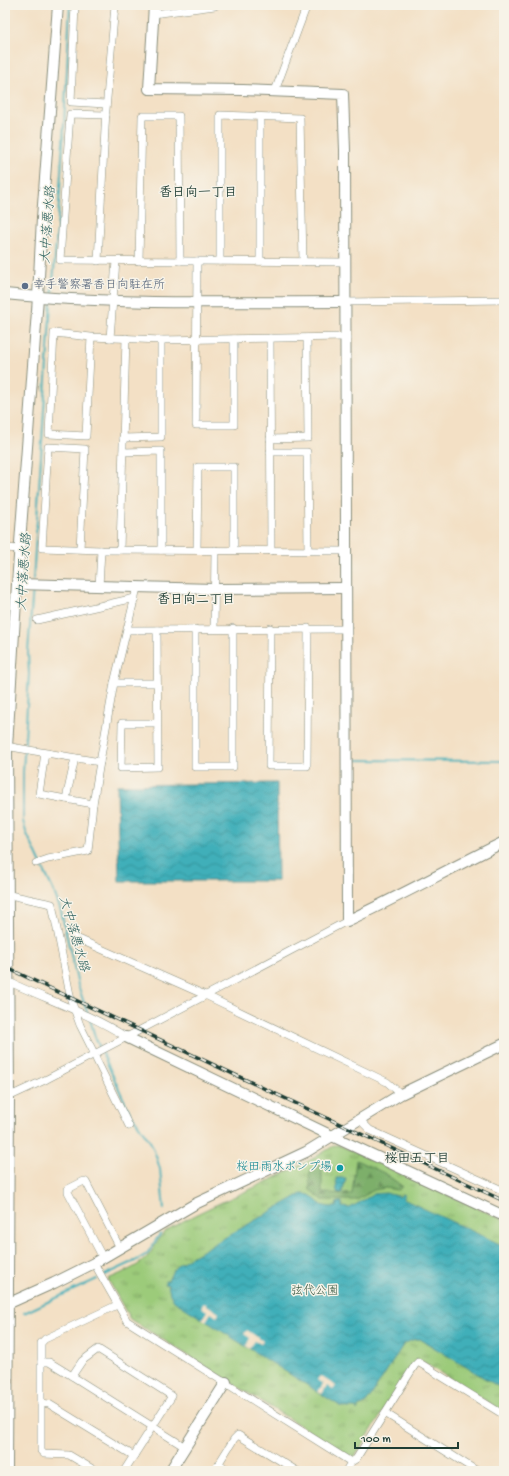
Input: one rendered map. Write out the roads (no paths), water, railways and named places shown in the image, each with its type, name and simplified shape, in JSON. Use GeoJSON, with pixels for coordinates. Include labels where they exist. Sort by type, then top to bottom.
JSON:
{"type":"FeatureCollection","features":[{"type":"Feature","properties":{"kind":"street"},"geometry":{"type":"LineString","coordinates":[[7,1471],[6,894],[9,747],[17,584],[47,297],[42,218],[58,5]]}},
{"type":"Feature","properties":{"kind":"street"},"geometry":{"type":"LineString","coordinates":[[75,5],[71,102],[106,104]]}},
{"type":"Feature","properties":{"kind":"street"},"geometry":{"type":"LineString","coordinates":[[98,261],[106,104],[115,5]]}},
{"type":"Feature","properties":{"kind":"street"},"geometry":{"type":"LineString","coordinates":[[216,5],[153,9],[149,89],[275,91],[343,94],[347,921]]}},
{"type":"Feature","properties":{"kind":"street"},"geometry":{"type":"LineString","coordinates":[[275,91],[307,5]]}},
{"type":"Feature","properties":{"kind":"street"},"geometry":{"type":"LineString","coordinates":[[106,115],[70,114],[60,260],[345,262]]}},
{"type":"Feature","properties":{"kind":"street"},"geometry":{"type":"LineString","coordinates":[[220,261],[220,115],[300,118],[303,262]]}},
{"type":"Feature","properties":{"kind":"street"},"geometry":{"type":"LineString","coordinates":[[139,261],[142,116],[179,116],[180,261]]}},
{"type":"Feature","properties":{"kind":"street"},"geometry":{"type":"LineString","coordinates":[[260,117],[260,261]]}},
{"type":"Feature","properties":{"kind":"street"},"geometry":{"type":"LineString","coordinates":[[110,338],[116,261]]}},
{"type":"Feature","properties":{"kind":"street"},"geometry":{"type":"LineString","coordinates":[[197,261],[196,425],[234,425],[234,339]]}},
{"type":"Feature","properties":{"kind":"street"},"geometry":{"type":"LineString","coordinates":[[5,294],[113,300],[197,302],[504,300]]}},
{"type":"Feature","properties":{"kind":"street"},"geometry":{"type":"LineString","coordinates":[[91,337],[86,436],[48,434],[54,333],[91,337],[161,340],[345,337]]}},
{"type":"Feature","properties":{"kind":"street"},"geometry":{"type":"LineString","coordinates":[[120,550],[126,338]]}},
{"type":"Feature","properties":{"kind":"street"},"geometry":{"type":"LineString","coordinates":[[270,338],[271,550]]}},
{"type":"Feature","properties":{"kind":"street"},"geometry":{"type":"LineString","coordinates":[[270,439],[308,438],[307,338]]}},
{"type":"Feature","properties":{"kind":"street"},"geometry":{"type":"LineString","coordinates":[[123,438],[161,437],[161,340]]}},
{"type":"Feature","properties":{"kind":"street"},"geometry":{"type":"LineString","coordinates":[[80,549],[85,449],[48,447],[42,548],[101,550],[346,551]]}},
{"type":"Feature","properties":{"kind":"street"},"geometry":{"type":"LineString","coordinates":[[123,452],[161,451],[162,550]]}},
{"type":"Feature","properties":{"kind":"street"},"geometry":{"type":"LineString","coordinates":[[270,452],[307,452],[308,551]]}},
{"type":"Feature","properties":{"kind":"street"},"geometry":{"type":"LineString","coordinates":[[196,550],[198,468],[234,467],[234,550]]}},
{"type":"Feature","properties":{"kind":"street"},"geometry":{"type":"LineString","coordinates":[[5,548],[20,549]]}},
{"type":"Feature","properties":{"kind":"street"},"geometry":{"type":"LineString","coordinates":[[99,587],[101,550]]}},
{"type":"Feature","properties":{"kind":"street"},"geometry":{"type":"LineString","coordinates":[[214,629],[215,550]]}},
{"type":"Feature","properties":{"kind":"street"},"geometry":{"type":"LineString","coordinates":[[17,584],[99,587],[136,593],[214,589],[346,588]]}},
{"type":"Feature","properties":{"kind":"street"},"geometry":{"type":"LineString","coordinates":[[37,620],[136,593]]}},
{"type":"Feature","properties":{"kind":"street"},"geometry":{"type":"LineString","coordinates":[[36,863],[88,851],[100,762],[114,683],[136,593]]}},
{"type":"Feature","properties":{"kind":"street"},"geometry":{"type":"LineString","coordinates":[[128,630],[233,628],[346,629]]}},
{"type":"Feature","properties":{"kind":"street"},"geometry":{"type":"LineString","coordinates":[[195,629],[195,767],[233,767],[233,628]]}},
{"type":"Feature","properties":{"kind":"street"},"geometry":{"type":"LineString","coordinates":[[270,628],[269,766],[306,766],[308,628]]}},
{"type":"Feature","properties":{"kind":"street"},"geometry":{"type":"LineString","coordinates":[[157,630],[158,767],[121,768],[122,723],[157,723]]}},
{"type":"Feature","properties":{"kind":"street"},"geometry":{"type":"LineString","coordinates":[[114,683],[157,683]]}},
{"type":"Feature","properties":{"kind":"street"},"geometry":{"type":"LineString","coordinates":[[9,747],[100,762]]}},
{"type":"Feature","properties":{"kind":"street"},"geometry":{"type":"LineString","coordinates":[[45,753],[39,794],[94,804]]}},
{"type":"Feature","properties":{"kind":"street"},"geometry":{"type":"LineString","coordinates":[[66,800],[75,758]]}},
{"type":"Feature","properties":{"kind":"street"},"geometry":{"type":"LineString","coordinates":[[7,1098],[47,1079],[347,921],[414,889],[454,866],[504,842]]}},
{"type":"Feature","properties":{"kind":"street"},"geometry":{"type":"LineString","coordinates":[[6,894],[52,904],[69,993],[80,1025],[96,1052],[96,1059],[129,1126]]}},
{"type":"Feature","properties":{"kind":"street"},"geometry":{"type":"LineString","coordinates":[[74,937],[205,995],[387,1082],[401,1094]]}},
{"type":"Feature","properties":{"kind":"street"},"geometry":{"type":"LineString","coordinates":[[6,980],[76,1011],[126,1037],[332,1136],[504,1216]]}},
{"type":"Feature","properties":{"kind":"street"},"geometry":{"type":"LineString","coordinates":[[6,1305],[54,1283],[98,1260],[195,1204],[306,1152],[401,1094],[504,1044]]}},
{"type":"Feature","properties":{"kind":"street"},"geometry":{"type":"LineString","coordinates":[[359,1119],[370,1130],[504,1191]]}},
{"type":"Feature","properties":{"kind":"street"},"geometry":{"type":"LineString","coordinates":[[120,1248],[86,1182],[84,1181],[68,1189],[117,1305],[127,1321],[351,1462]]}},
{"type":"Feature","properties":{"kind":"street"},"geometry":{"type":"LineString","coordinates":[[96,1471],[69,1455],[42,1453],[41,1343],[42,1340],[117,1305]]}},
{"type":"Feature","properties":{"kind":"street"},"geometry":{"type":"LineString","coordinates":[[72,1376],[82,1361],[98,1349],[172,1396],[124,1471]]}},
{"type":"Feature","properties":{"kind":"street"},"geometry":{"type":"LineString","coordinates":[[41,1362],[49,1362],[185,1447]]}},
{"type":"Feature","properties":{"kind":"street"},"geometry":{"type":"LineString","coordinates":[[346,1471],[351,1462],[356,1459],[418,1362],[504,1415]]}},
{"type":"Feature","properties":{"kind":"street"},"geometry":{"type":"LineString","coordinates":[[170,1471],[226,1382]]}},
{"type":"Feature","properties":{"kind":"street"},"geometry":{"type":"LineString","coordinates":[[41,1403],[49,1404],[134,1456]]}},
{"type":"Feature","properties":{"kind":"street"},"geometry":{"type":"LineString","coordinates":[[385,1413],[477,1471]]}},
{"type":"Feature","properties":{"kind":"street"},"geometry":{"type":"LineString","coordinates":[[214,1471],[238,1435],[297,1471]]}},
{"type":"Feature","properties":{"kind":"street"},"geometry":{"type":"LineString","coordinates":[[219,1464],[230,1471]]}},
{"type":"Feature","properties":{"kind":"water"},"geometry":{"type":"Polygon","coordinates":[[[277,783],[278,881],[119,881],[117,785],[277,783]]]}},
{"type":"Feature","properties":{"kind":"water"},"geometry":{"type":"Polygon","coordinates":[[[336,1178],[346,1178],[342,1193],[337,1192],[336,1178]]]}},
{"type":"Feature","properties":{"kind":"water","name":"弦代公園"},"geometry":{"type":"Polygon","coordinates":[[[386,1193],[400,1197],[402,1194],[404,1195],[403,1199],[504,1246],[504,1390],[418,1339],[411,1340],[403,1345],[369,1399],[365,1404],[358,1407],[358,1411],[356,1408],[340,1406],[174,1301],[170,1294],[168,1285],[165,1284],[165,1281],[168,1281],[173,1270],[179,1264],[301,1194],[311,1196],[325,1206],[336,1207],[337,1202],[342,1202],[342,1207],[350,1208],[374,1194],[386,1193]]]}},
{"type":"Feature","properties":{"kind":"waterway","name":"大中落悪水路"},"geometry":{"type":"LineString","coordinates":[[52,295],[58,223],[70,5]]}},
{"type":"Feature","properties":{"kind":"waterway","name":"大中落悪水路"},"geometry":{"type":"LineString","coordinates":[[33,581],[51,302]]}},
{"type":"Feature","properties":{"kind":"waterway","name":"大中落悪水路"},"geometry":{"type":"LineString","coordinates":[[33,587],[28,652],[29,674],[23,772],[23,821],[26,832],[54,892],[61,911],[78,985],[88,1015]]}},
{"type":"Feature","properties":{"kind":"waterway"},"geometry":{"type":"LineString","coordinates":[[350,760],[504,761]]}},
{"type":"Feature","properties":{"kind":"waterway","name":"大中落悪水路"},"geometry":{"type":"LineString","coordinates":[[90,1019],[100,1048]]}},
{"type":"Feature","properties":{"kind":"waterway","name":"大中落悪水路"},"geometry":{"type":"LineString","coordinates":[[102,1052],[129,1111],[151,1143],[160,1169],[164,1209]]}},
{"type":"Feature","properties":{"kind":"waterway","name":"大中落悪水路"},"geometry":{"type":"LineString","coordinates":[[105,1275],[147,1254],[160,1234]]}},
{"type":"Feature","properties":{"kind":"waterway","name":"大中落悪水路"},"geometry":{"type":"LineString","coordinates":[[24,1313],[97,1279]]}},
{"type":"Feature","properties":{"kind":"railway"},"geometry":{"type":"LineString","coordinates":[[5,967],[504,1201]]}},
{"type":"Feature","properties":{"kind":"place","name":"幸手警察署香日向駐在所"},"geometry":{"type":"Point","coordinates":[25,286]}},
{"type":"Feature","properties":{"kind":"place","name":"桜田雨水ポンプ場"},"geometry":{"type":"Point","coordinates":[340,1168]}},
{"type":"Feature","properties":{"kind":"district","name":"香日向一丁目"},"geometry":{"type":"Point","coordinates":[198,193]}},
{"type":"Feature","properties":{"kind":"district","name":"香日向二丁目"},"geometry":{"type":"Point","coordinates":[196,600]}},
{"type":"Feature","properties":{"kind":"district","name":"桜田五丁目"},"geometry":{"type":"Point","coordinates":[417,1159]}}]}
